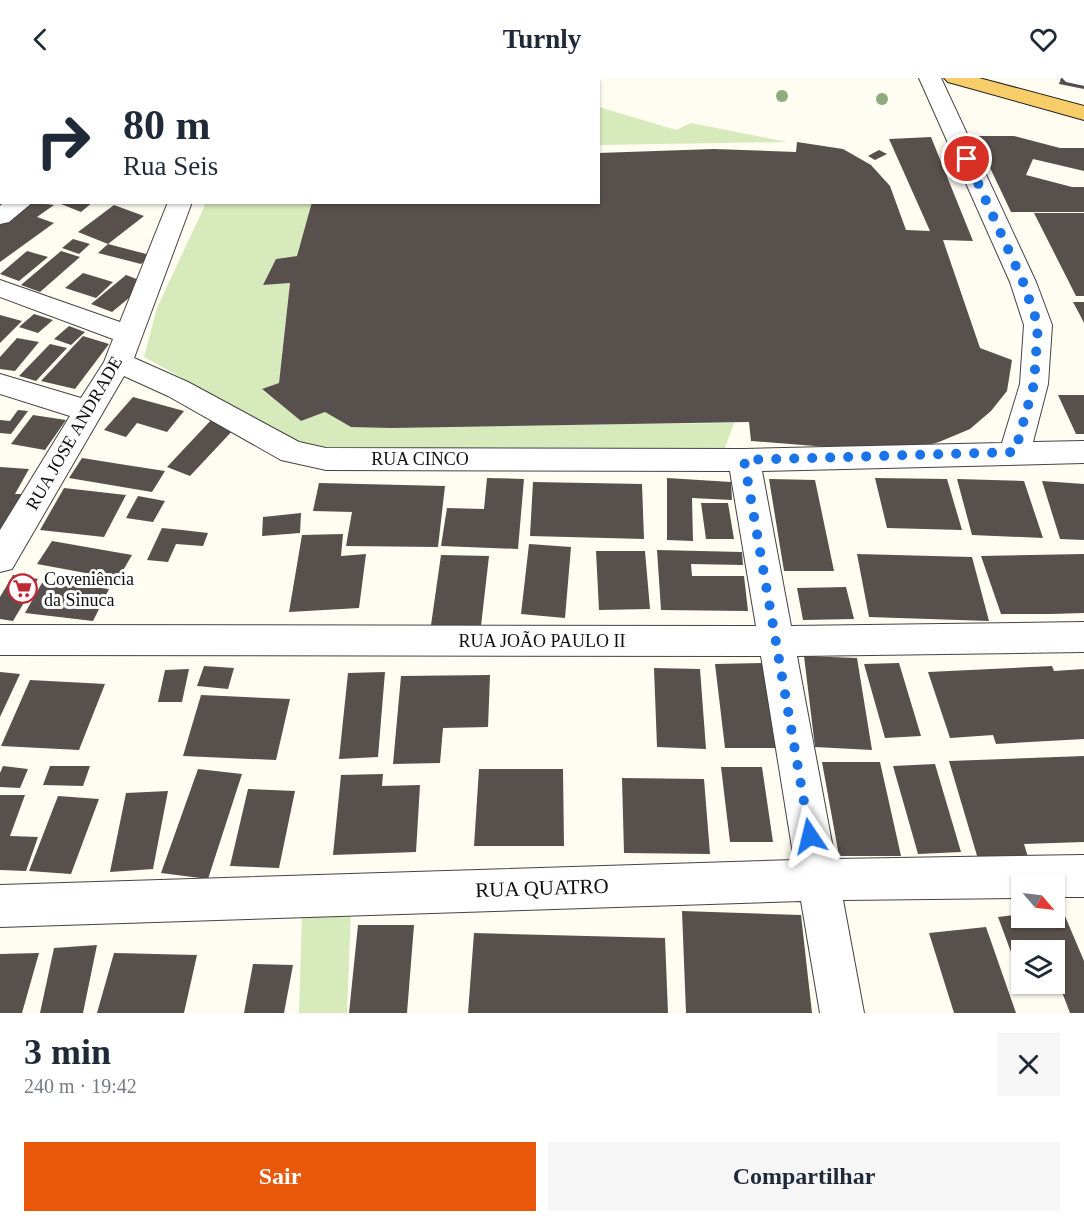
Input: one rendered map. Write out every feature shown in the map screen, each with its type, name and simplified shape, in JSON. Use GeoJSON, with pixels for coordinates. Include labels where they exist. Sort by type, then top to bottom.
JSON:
{"type":"FeatureCollection","features":[{"type":"Feature","properties":{"kind":"main road"},"geometry":{"type":"LineString","coordinates":[[955,78],[1084,113]]}},
{"type":"Feature","properties":{"kind":"street"},"geometry":{"type":"LineString","coordinates":[[930,78],[1023,282],[1038,325],[1034,384],[1015,452]]}},
{"type":"Feature","properties":{"kind":"street"},"geometry":{"type":"LineString","coordinates":[[1073,78],[1084,80]]}},
{"type":"Feature","properties":{"kind":"street"},"geometry":{"type":"LineString","coordinates":[[0,217],[18,204]]}},
{"type":"Feature","properties":{"kind":"street","name":"RUA JOSE ANDRADE"},"geometry":{"type":"LineString","coordinates":[[0,559],[124,348],[179,204]]}},
{"type":"Feature","properties":{"kind":"street","name":"RUA CINCO"},"geometry":{"type":"LineString","coordinates":[[0,288],[124,348],[178,389],[279,446],[307,456],[338,459],[744,460],[1084,452]]}},
{"type":"Feature","properties":{"kind":"street"},"geometry":{"type":"LineString","coordinates":[[0,384],[89,411]]}},
{"type":"Feature","properties":{"kind":"street"},"geometry":{"type":"LineString","coordinates":[[744,460],[842,1013]]}},
{"type":"Feature","properties":{"kind":"street","name":"RUA JOÃO PAULO II"},"geometry":{"type":"LineString","coordinates":[[0,640],[776,641],[1084,637]]}},
{"type":"Feature","properties":{"kind":"street","name":"RUA QUATRO"},"geometry":{"type":"LineString","coordinates":[[0,906],[818,880],[1084,876]]}},
{"type":"Feature","properties":{"kind":"green space"},"geometry":{"type":"Polygon","coordinates":[[[600,107],[676,130],[691,123],[787,142],[600,145],[600,107]]]}},
{"type":"Feature","properties":{"kind":"green space"},"geometry":{"type":"Polygon","coordinates":[[[206,204],[312,204],[297,256],[276,259],[263,285],[290,283],[279,383],[262,390],[301,421],[325,412],[351,427],[734,423],[725,448],[531,451],[309,448],[144,357],[157,308],[206,204]]]}},
{"type":"Feature","properties":{"kind":"green space"},"geometry":{"type":"Polygon","coordinates":[[[351,911],[347,1013],[299,1013],[302,914],[351,911]]]}},
{"type":"Feature","properties":{"kind":"building"},"geometry":{"type":"Polygon","coordinates":[[[1061,78],[1084,81],[1084,89],[1059,84],[1061,78]]]}},
{"type":"Feature","properties":{"kind":"building"},"geometry":{"type":"Polygon","coordinates":[[[975,136],[1014,136],[1060,148],[1084,148],[1084,171],[1033,159],[1026,175],[1072,187],[1084,187],[1084,212],[1011,212],[975,136]]]}},
{"type":"Feature","properties":{"kind":"building"},"geometry":{"type":"Polygon","coordinates":[[[931,137],[973,241],[943,240],[980,348],[1012,360],[1007,391],[991,411],[970,429],[939,442],[914,449],[865,450],[751,441],[749,422],[351,427],[325,412],[301,421],[262,389],[279,383],[290,283],[263,285],[276,259],[297,256],[311,204],[600,204],[600,153],[714,149],[796,152],[797,142],[843,149],[871,165],[890,186],[906,230],[930,231],[889,139],[931,137]]]}},
{"type":"Feature","properties":{"kind":"building"},"geometry":{"type":"Polygon","coordinates":[[[879,150],[887,154],[875,160],[868,156],[879,150]]]}},
{"type":"Feature","properties":{"kind":"building"},"geometry":{"type":"Polygon","coordinates":[[[27,204],[54,205],[37,217],[54,223],[0,262],[0,223],[27,204]]]}},
{"type":"Feature","properties":{"kind":"building"},"geometry":{"type":"Polygon","coordinates":[[[61,204],[91,204],[81,212],[61,204]]]}},
{"type":"Feature","properties":{"kind":"building"},"geometry":{"type":"Polygon","coordinates":[[[114,205],[144,216],[108,244],[78,232],[114,205]]]}},
{"type":"Feature","properties":{"kind":"building"},"geometry":{"type":"Polygon","coordinates":[[[1034,213],[1084,213],[1084,296],[1076,296],[1034,213]]]}},
{"type":"Feature","properties":{"kind":"building"},"geometry":{"type":"Polygon","coordinates":[[[73,239],[90,244],[79,254],[62,248],[73,239]]]}},
{"type":"Feature","properties":{"kind":"building"},"geometry":{"type":"Polygon","coordinates":[[[108,244],[150,255],[141,264],[98,253],[108,244]]]}},
{"type":"Feature","properties":{"kind":"building"},"geometry":{"type":"Polygon","coordinates":[[[27,251],[48,257],[19,281],[0,274],[27,251]]]}},
{"type":"Feature","properties":{"kind":"building"},"geometry":{"type":"Polygon","coordinates":[[[61,251],[80,257],[40,292],[21,285],[61,251]]]}},
{"type":"Feature","properties":{"kind":"building"},"geometry":{"type":"Polygon","coordinates":[[[83,273],[113,282],[96,298],[65,288],[83,273]]]}},
{"type":"Feature","properties":{"kind":"building"},"geometry":{"type":"Polygon","coordinates":[[[126,275],[147,283],[112,312],[91,304],[126,275]]]}},
{"type":"Feature","properties":{"kind":"building"},"geometry":{"type":"Polygon","coordinates":[[[1073,302],[1084,302],[1084,323],[1081,317],[1073,302]]]}},
{"type":"Feature","properties":{"kind":"building"},"geometry":{"type":"Polygon","coordinates":[[[34,314],[53,320],[38,333],[19,327],[34,314]]]}},
{"type":"Feature","properties":{"kind":"building"},"geometry":{"type":"Polygon","coordinates":[[[0,315],[22,321],[0,343],[0,315]]]}},
{"type":"Feature","properties":{"kind":"building"},"geometry":{"type":"Polygon","coordinates":[[[69,326],[85,332],[71,345],[54,339],[69,326]]]}},
{"type":"Feature","properties":{"kind":"building"},"geometry":{"type":"Polygon","coordinates":[[[83,336],[109,344],[75,389],[41,381],[83,336]]]}},
{"type":"Feature","properties":{"kind":"building"},"geometry":{"type":"Polygon","coordinates":[[[17,338],[39,342],[15,371],[0,369],[0,357],[17,338]]]}},
{"type":"Feature","properties":{"kind":"building"},"geometry":{"type":"Polygon","coordinates":[[[50,344],[67,348],[36,381],[19,376],[50,344]]]}},
{"type":"Feature","properties":{"kind":"building"},"geometry":{"type":"Polygon","coordinates":[[[1058,395],[1084,395],[1084,434],[1076,434],[1058,395]]]}},
{"type":"Feature","properties":{"kind":"building"},"geometry":{"type":"Polygon","coordinates":[[[133,397],[184,411],[167,432],[137,423],[126,437],[104,430],[133,397]]]}},
{"type":"Feature","properties":{"kind":"building"},"geometry":{"type":"Polygon","coordinates":[[[18,410],[28,411],[11,434],[0,433],[0,420],[10,421],[18,410]]]}},
{"type":"Feature","properties":{"kind":"building"},"geometry":{"type":"Polygon","coordinates":[[[33,415],[66,420],[45,450],[11,444],[33,415]]]}},
{"type":"Feature","properties":{"kind":"building"},"geometry":{"type":"Polygon","coordinates":[[[213,418],[236,427],[190,476],[167,467],[213,418]]]}},
{"type":"Feature","properties":{"kind":"building"},"geometry":{"type":"Polygon","coordinates":[[[82,458],[165,471],[152,492],[69,478],[82,458]]]}},
{"type":"Feature","properties":{"kind":"building"},"geometry":{"type":"Polygon","coordinates":[[[0,467],[29,469],[15,494],[24,494],[0,538],[0,467]]]}},
{"type":"Feature","properties":{"kind":"building"},"geometry":{"type":"Polygon","coordinates":[[[487,478],[524,479],[518,549],[441,546],[447,508],[484,509],[487,478]]]}},
{"type":"Feature","properties":{"kind":"building"},"geometry":{"type":"Polygon","coordinates":[[[667,478],[731,482],[732,500],[692,498],[693,541],[667,540],[667,478]]]}},
{"type":"Feature","properties":{"kind":"building"},"geometry":{"type":"Polygon","coordinates":[[[875,478],[947,479],[962,530],[887,528],[875,478]]]}},
{"type":"Feature","properties":{"kind":"building"},"geometry":{"type":"Polygon","coordinates":[[[769,479],[815,480],[834,571],[784,571],[769,479]]]}},
{"type":"Feature","properties":{"kind":"building"},"geometry":{"type":"Polygon","coordinates":[[[957,479],[1024,481],[1043,538],[972,535],[957,479]]]}},
{"type":"Feature","properties":{"kind":"building"},"geometry":{"type":"Polygon","coordinates":[[[1042,481],[1084,484],[1084,540],[1060,539],[1042,481]]]}},
{"type":"Feature","properties":{"kind":"building"},"geometry":{"type":"Polygon","coordinates":[[[533,482],[642,484],[644,539],[530,536],[533,482]]]}},
{"type":"Feature","properties":{"kind":"building"},"geometry":{"type":"Polygon","coordinates":[[[319,483],[445,486],[438,547],[346,546],[352,512],[313,511],[319,483]]]}},
{"type":"Feature","properties":{"kind":"building"},"geometry":{"type":"Polygon","coordinates":[[[64,488],[126,495],[104,537],[40,530],[64,488]]]}},
{"type":"Feature","properties":{"kind":"building"},"geometry":{"type":"Polygon","coordinates":[[[138,496],[165,501],[153,522],[126,518],[138,496]]]}},
{"type":"Feature","properties":{"kind":"building"},"geometry":{"type":"Polygon","coordinates":[[[701,503],[728,503],[734,539],[706,539],[701,503]]]}},
{"type":"Feature","properties":{"kind":"building"},"geometry":{"type":"Polygon","coordinates":[[[301,513],[300,533],[262,536],[263,517],[301,513]]]}},
{"type":"Feature","properties":{"kind":"building"},"geometry":{"type":"Polygon","coordinates":[[[162,528],[208,533],[203,546],[176,544],[168,562],[147,560],[162,528]]]}},
{"type":"Feature","properties":{"kind":"building"},"geometry":{"type":"Polygon","coordinates":[[[343,534],[341,556],[366,554],[359,608],[289,612],[302,535],[343,534]]]}},
{"type":"Feature","properties":{"kind":"building"},"geometry":{"type":"Polygon","coordinates":[[[52,541],[132,555],[118,579],[37,564],[52,541]]]}},
{"type":"Feature","properties":{"kind":"building"},"geometry":{"type":"Polygon","coordinates":[[[529,544],[571,547],[565,618],[521,614],[529,544]]]}},
{"type":"Feature","properties":{"kind":"building"},"geometry":{"type":"Polygon","coordinates":[[[657,550],[742,552],[743,565],[691,564],[692,576],[744,576],[748,611],[661,610],[657,550]]]}},
{"type":"Feature","properties":{"kind":"building"},"geometry":{"type":"Polygon","coordinates":[[[596,551],[645,551],[650,609],[599,610],[596,551]]]}},
{"type":"Feature","properties":{"kind":"building"},"geometry":{"type":"Polygon","coordinates":[[[857,554],[972,557],[989,621],[869,617],[857,554]]]}},
{"type":"Feature","properties":{"kind":"building"},"geometry":{"type":"Polygon","coordinates":[[[1084,554],[1084,613],[1051,614],[1001,614],[981,556],[1084,554]]]}},
{"type":"Feature","properties":{"kind":"building"},"geometry":{"type":"Polygon","coordinates":[[[441,555],[489,556],[481,626],[431,625],[441,555]]]}},
{"type":"Feature","properties":{"kind":"building"},"geometry":{"type":"Polygon","coordinates":[[[13,575],[38,579],[13,621],[0,619],[0,597],[13,575]]]}},
{"type":"Feature","properties":{"kind":"building"},"geometry":{"type":"Polygon","coordinates":[[[43,581],[109,589],[93,621],[25,613],[43,581]]]}},
{"type":"Feature","properties":{"kind":"building"},"geometry":{"type":"Polygon","coordinates":[[[846,587],[854,619],[803,620],[797,588],[846,587]]]}},
{"type":"Feature","properties":{"kind":"building"},"geometry":{"type":"Polygon","coordinates":[[[804,656],[857,658],[872,750],[815,747],[804,656]]]}},
{"type":"Feature","properties":{"kind":"building"},"geometry":{"type":"Polygon","coordinates":[[[763,663],[776,748],[725,748],[715,664],[763,663]]]}},
{"type":"Feature","properties":{"kind":"building"},"geometry":{"type":"Polygon","coordinates":[[[899,663],[921,736],[885,738],[864,664],[899,663]]]}},
{"type":"Feature","properties":{"kind":"building"},"geometry":{"type":"Polygon","coordinates":[[[204,666],[234,668],[228,689],[197,686],[204,666]]]}},
{"type":"Feature","properties":{"kind":"building"},"geometry":{"type":"Polygon","coordinates":[[[1052,666],[1054,671],[1084,669],[1084,739],[996,744],[993,735],[950,738],[928,672],[1052,666]]]}},
{"type":"Feature","properties":{"kind":"building"},"geometry":{"type":"Polygon","coordinates":[[[654,668],[700,669],[706,749],[657,747],[654,668]]]}},
{"type":"Feature","properties":{"kind":"building"},"geometry":{"type":"Polygon","coordinates":[[[189,669],[182,702],[158,702],[165,670],[189,669]]]}},
{"type":"Feature","properties":{"kind":"building"},"geometry":{"type":"Polygon","coordinates":[[[0,672],[20,674],[0,717],[0,672]]]}},
{"type":"Feature","properties":{"kind":"building"},"geometry":{"type":"Polygon","coordinates":[[[385,672],[378,757],[339,759],[348,673],[385,672]]]}},
{"type":"Feature","properties":{"kind":"building"},"geometry":{"type":"Polygon","coordinates":[[[490,675],[488,727],[443,728],[440,763],[393,764],[401,676],[490,675]]]}},
{"type":"Feature","properties":{"kind":"building"},"geometry":{"type":"Polygon","coordinates":[[[30,680],[105,684],[79,750],[1,746],[30,680]]]}},
{"type":"Feature","properties":{"kind":"building"},"geometry":{"type":"Polygon","coordinates":[[[201,695],[290,699],[276,760],[183,756],[201,695]]]}},
{"type":"Feature","properties":{"kind":"building"},"geometry":{"type":"Polygon","coordinates":[[[1084,756],[1084,842],[1024,844],[1028,857],[978,859],[949,761],[1084,756]]]}},
{"type":"Feature","properties":{"kind":"building"},"geometry":{"type":"Polygon","coordinates":[[[822,762],[880,762],[901,856],[839,856],[822,762]]]}},
{"type":"Feature","properties":{"kind":"building"},"geometry":{"type":"Polygon","coordinates":[[[935,764],[961,852],[918,854],[893,766],[935,764]]]}},
{"type":"Feature","properties":{"kind":"building"},"geometry":{"type":"Polygon","coordinates":[[[3,766],[28,769],[20,788],[0,787],[0,773],[3,766]]]}},
{"type":"Feature","properties":{"kind":"building"},"geometry":{"type":"Polygon","coordinates":[[[50,766],[90,766],[83,786],[43,785],[50,766]]]}},
{"type":"Feature","properties":{"kind":"building"},"geometry":{"type":"Polygon","coordinates":[[[721,767],[762,767],[773,842],[730,842],[721,767]]]}},
{"type":"Feature","properties":{"kind":"building"},"geometry":{"type":"Polygon","coordinates":[[[198,769],[242,774],[208,879],[161,873],[198,769]]]}},
{"type":"Feature","properties":{"kind":"building"},"geometry":{"type":"Polygon","coordinates":[[[479,769],[563,769],[564,846],[474,846],[479,769]]]}},
{"type":"Feature","properties":{"kind":"building"},"geometry":{"type":"Polygon","coordinates":[[[383,774],[382,786],[420,785],[416,852],[333,855],[341,775],[383,774]]]}},
{"type":"Feature","properties":{"kind":"building"},"geometry":{"type":"Polygon","coordinates":[[[622,778],[704,779],[710,854],[624,853],[622,778]]]}},
{"type":"Feature","properties":{"kind":"building"},"geometry":{"type":"Polygon","coordinates":[[[248,789],[295,791],[279,868],[230,866],[248,789]]]}},
{"type":"Feature","properties":{"kind":"building"},"geometry":{"type":"Polygon","coordinates":[[[168,791],[153,869],[110,872],[126,793],[168,791]]]}},
{"type":"Feature","properties":{"kind":"building"},"geometry":{"type":"Polygon","coordinates":[[[0,795],[25,795],[10,836],[38,837],[26,871],[0,870],[0,795]]]}},
{"type":"Feature","properties":{"kind":"building"},"geometry":{"type":"Polygon","coordinates":[[[58,796],[99,799],[71,874],[29,871],[58,796]]]}},
{"type":"Feature","properties":{"kind":"building"},"geometry":{"type":"Polygon","coordinates":[[[682,911],[801,915],[812,1013],[686,1013],[682,911]]]}},
{"type":"Feature","properties":{"kind":"building"},"geometry":{"type":"Polygon","coordinates":[[[1011,915],[1011,928],[1065,928],[1065,916],[1084,961],[1084,1013],[1070,1013],[1063,994],[1065,994],[1065,940],[1011,940],[1011,952],[998,917],[1011,915]]]}},
{"type":"Feature","properties":{"kind":"building"},"geometry":{"type":"Polygon","coordinates":[[[358,925],[414,925],[407,1013],[349,1013],[358,925]]]}},
{"type":"Feature","properties":{"kind":"building"},"geometry":{"type":"Polygon","coordinates":[[[986,927],[1016,1013],[954,1013],[929,933],[986,927]]]}},
{"type":"Feature","properties":{"kind":"building"},"geometry":{"type":"Polygon","coordinates":[[[474,933],[665,938],[668,1013],[468,1013],[474,933]]]}},
{"type":"Feature","properties":{"kind":"building"},"geometry":{"type":"Polygon","coordinates":[[[97,945],[83,1013],[40,1013],[54,948],[97,945]]]}},
{"type":"Feature","properties":{"kind":"building"},"geometry":{"type":"Polygon","coordinates":[[[39,953],[22,1013],[0,1013],[0,954],[39,953]]]}},
{"type":"Feature","properties":{"kind":"building"},"geometry":{"type":"Polygon","coordinates":[[[114,953],[197,955],[184,1013],[97,1013],[114,953]]]}},
{"type":"Feature","properties":{"kind":"building"},"geometry":{"type":"Polygon","coordinates":[[[253,964],[293,965],[284,1013],[244,1013],[253,964]]]}},
{"type":"Feature","properties":{"kind":"place","name":"Coveniência da Sinuca"},"geometry":{"type":"Point","coordinates":[23,589]}},
{"type":"Feature","properties":{"kind":"route"},"geometry":{"type":"LineString","coordinates":[[810,836],[744,460],[1015,452],[1034,384],[1038,325],[1023,282],[967,159]]}}]}
